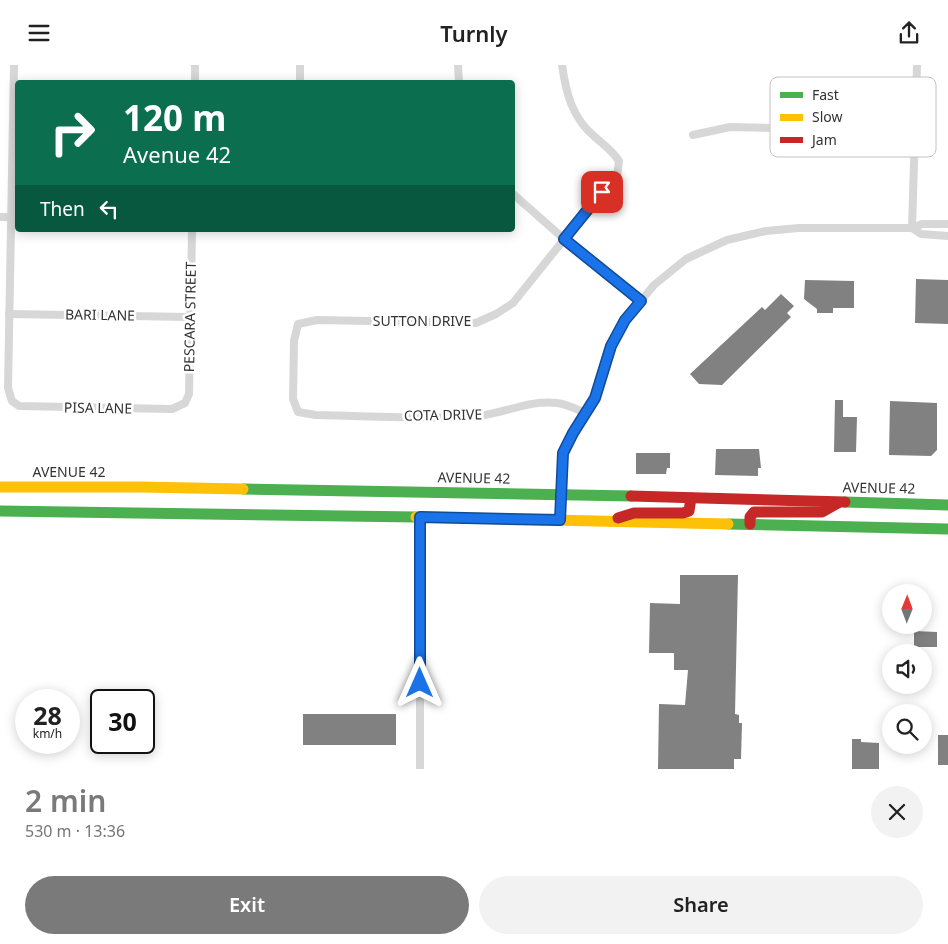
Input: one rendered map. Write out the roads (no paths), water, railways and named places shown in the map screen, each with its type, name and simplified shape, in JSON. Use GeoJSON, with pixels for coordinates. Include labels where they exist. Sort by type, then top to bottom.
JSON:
{"type":"FeatureCollection","features":[{"type":"Feature","properties":{"kind":"main road","name":"AVENUE 42"},"geometry":{"type":"LineString","coordinates":[[0,487],[142,487],[561,494],[948,505]]}},
{"type":"Feature","properties":{"kind":"main road"},"geometry":{"type":"LineString","coordinates":[[607,521],[634,513],[683,513],[689,511],[691,499]]}},
{"type":"Feature","properties":{"kind":"main road"},"geometry":{"type":"LineString","coordinates":[[750,524],[750,517],[754,512],[822,512],[840,502]]}},
{"type":"Feature","properties":{"kind":"main road"},"geometry":{"type":"LineString","coordinates":[[0,511],[420,517],[948,529]]}},
{"type":"Feature","properties":{"kind":"street"},"geometry":{"type":"LineString","coordinates":[[9,314],[14,217],[14,65]]}},
{"type":"Feature","properties":{"kind":"street"},"geometry":{"type":"LineString","coordinates":[[195,65],[195,80]]}},
{"type":"Feature","properties":{"kind":"street"},"geometry":{"type":"LineString","coordinates":[[300,65],[300,80]]}},
{"type":"Feature","properties":{"kind":"street"},"geometry":{"type":"LineString","coordinates":[[458,65],[459,80]]}},
{"type":"Feature","properties":{"kind":"street","name":"SUTTON DRIVE"},"geometry":{"type":"LineString","coordinates":[[298,412],[293,399],[294,341],[298,324],[317,320],[476,323],[496,314],[513,303],[602,192],[617,177],[619,161],[612,149],[594,136],[575,113],[568,99],[562,65]]}},
{"type":"Feature","properties":{"kind":"street"},"geometry":{"type":"LineString","coordinates":[[693,135],[730,127],[770,128]]}},
{"type":"Feature","properties":{"kind":"street"},"geometry":{"type":"LineString","coordinates":[[912,228],[913,157]]}},
{"type":"Feature","properties":{"kind":"street"},"geometry":{"type":"LineString","coordinates":[[515,196],[564,239],[641,301]]}},
{"type":"Feature","properties":{"kind":"street"},"geometry":{"type":"LineString","coordinates":[[0,217],[14,217]]}},
{"type":"Feature","properties":{"kind":"street"},"geometry":{"type":"LineString","coordinates":[[560,520],[563,453],[595,398],[611,346],[625,320],[654,285],[686,259],[726,239],[766,231],[799,228],[912,228],[922,224],[948,224]]}},
{"type":"Feature","properties":{"kind":"street"},"geometry":{"type":"LineString","coordinates":[[912,228],[921,234],[948,236]]}},
{"type":"Feature","properties":{"kind":"street","name":"PESCARA STREET"},"geometry":{"type":"LineString","coordinates":[[184,403],[189,394],[192,232]]}},
{"type":"Feature","properties":{"kind":"street","name":"BARI LANE"},"geometry":{"type":"LineString","coordinates":[[9,314],[190,317]]}},
{"type":"Feature","properties":{"kind":"street","name":"PISA LANE"},"geometry":{"type":"LineString","coordinates":[[9,314],[8,388],[12,401],[19,406],[172,409],[184,403]]}},
{"type":"Feature","properties":{"kind":"street","name":"COTA DRIVE"},"geometry":{"type":"LineString","coordinates":[[298,412],[316,415],[472,417],[536,403],[556,402],[586,413]]}},
{"type":"Feature","properties":{"kind":"street"},"geometry":{"type":"LineString","coordinates":[[420,517],[420,769]]}}]}
